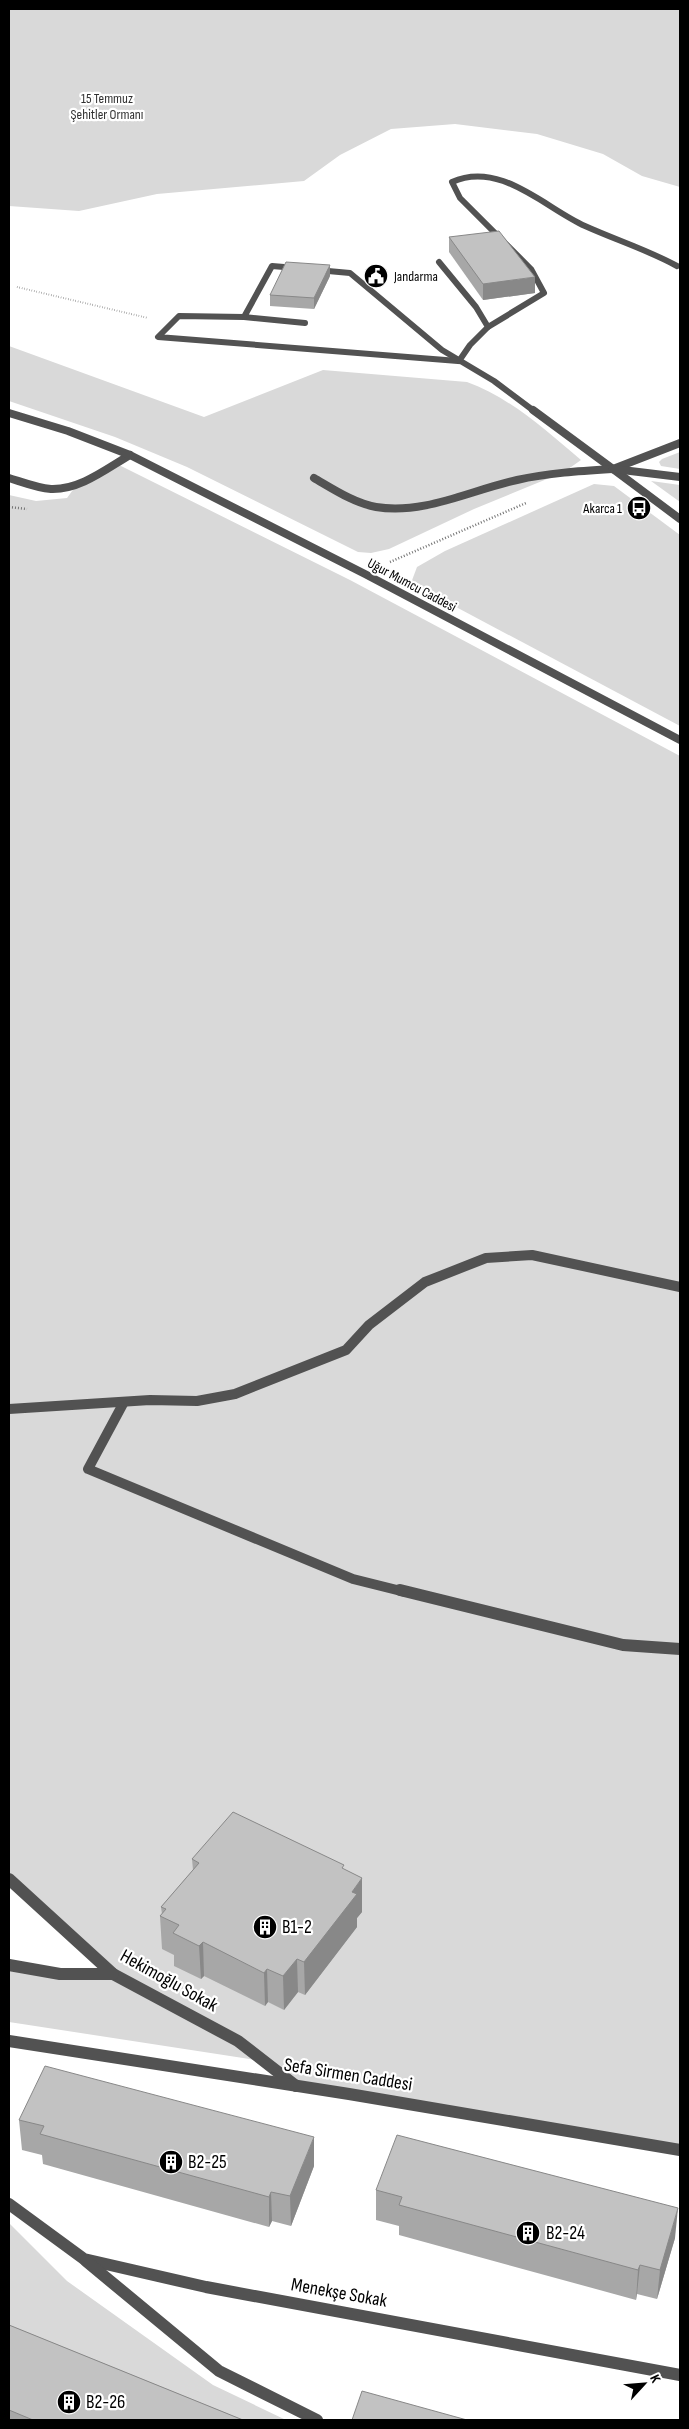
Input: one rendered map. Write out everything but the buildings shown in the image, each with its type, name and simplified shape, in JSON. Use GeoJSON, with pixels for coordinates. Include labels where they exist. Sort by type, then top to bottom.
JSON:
{"type":"FeatureCollection","features":[{"type":"Feature","properties":{"kind":"street"},"geometry":{"type":"LineString","coordinates":[[459,361],[470,344],[488,327],[544,293],[531,269],[460,198],[452,182],[458,178],[471,177],[494,180],[523,189],[542,203],[573,221],[636,245],[676,266]]}},
{"type":"Feature","properties":{"kind":"street"},"geometry":{"type":"LineString","coordinates":[[439,262],[476,307],[488,327]]}},
{"type":"Feature","properties":{"kind":"street"},"geometry":{"type":"LineString","coordinates":[[244,318],[272,266],[301,268]]}},
{"type":"Feature","properties":{"kind":"street"},"geometry":{"type":"LineString","coordinates":[[311,269],[350,273],[442,350],[494,380],[680,519]]}},
{"type":"Feature","properties":{"kind":"street"},"geometry":{"type":"LineString","coordinates":[[305,323],[244,318],[179,316],[158,337],[459,361]]}},
{"type":"Feature","properties":{"kind":"street","name":"Uğur Mumcu Caddesi"},"geometry":{"type":"LineString","coordinates":[[9,413],[68,431],[130,455],[373,578],[680,740]]}},
{"type":"Feature","properties":{"kind":"street"},"geometry":{"type":"LineString","coordinates":[[613,468],[680,443]]}},
{"type":"Feature","properties":{"kind":"street"},"geometry":{"type":"LineString","coordinates":[[9,478],[42,488],[64,488],[78,484],[130,455]]}},
{"type":"Feature","properties":{"kind":"street"},"geometry":{"type":"LineString","coordinates":[[314,478],[341,493],[375,507],[407,508],[516,480],[564,472],[613,468],[680,477]]}},
{"type":"Feature","properties":{"kind":"street"},"geometry":{"type":"LineString","coordinates":[[9,1409],[124,1402],[197,1401],[235,1394],[346,1350],[369,1325],[425,1282],[486,1258],[532,1255],[602,1268],[680,1287]]}},
{"type":"Feature","properties":{"kind":"street"},"geometry":{"type":"LineString","coordinates":[[124,1402],[88,1469],[352,1579],[623,1645],[680,1649]]}},
{"type":"Feature","properties":{"kind":"street","name":"Hekimoğlu Sokak"},"geometry":{"type":"LineString","coordinates":[[9,1879],[113,1974],[238,2041],[296,2086]]}},
{"type":"Feature","properties":{"kind":"street"},"geometry":{"type":"LineString","coordinates":[[9,1965],[60,1974],[113,1974]]}},
{"type":"Feature","properties":{"kind":"street","name":"Sefa Sirmen Caddesi"},"geometry":{"type":"LineString","coordinates":[[9,2041],[296,2086],[680,2150]]}},
{"type":"Feature","properties":{"kind":"street","name":"Menekşe Sokak"},"geometry":{"type":"LineString","coordinates":[[9,2204],[84,2259],[215,2289],[680,2375]]}},
{"type":"Feature","properties":{"kind":"street"},"geometry":{"type":"LineString","coordinates":[[84,2259],[219,2371],[316,2420]]}},
{"type":"Feature","properties":{"kind":"path"},"geometry":{"type":"LineString","coordinates":[[17,287],[170,323]]}},
{"type":"Feature","properties":{"kind":"path"},"geometry":{"type":"LineString","coordinates":[[389,563],[534,500]]}},
{"type":"Feature","properties":{"kind":"green space","name":"15 Temmuz Şehitler Ormanı"},"geometry":{"type":"Polygon","coordinates":[[[9,9],[680,9],[680,187],[642,176],[603,154],[537,134],[455,124],[391,129],[340,155],[304,181],[157,194],[79,211],[9,206],[9,9]]]}},
{"type":"Feature","properties":{"kind":"green space"},"geometry":{"type":"Polygon","coordinates":[[[9,346],[204,417],[323,370],[467,382],[513,406],[541,426],[581,460],[564,472],[474,509],[389,549],[371,553],[358,552],[187,467],[115,437],[9,401],[9,346]]]}},
{"type":"Feature","properties":{"kind":"green space"},"geometry":{"type":"Polygon","coordinates":[[[680,452],[680,469],[661,466],[659,462],[662,459],[680,452]]]}},
{"type":"Feature","properties":{"kind":"green space"},"geometry":{"type":"Polygon","coordinates":[[[115,463],[350,580],[680,756],[680,2150],[296,2086],[263,2061],[9,2022],[9,1965],[112,1974],[9,1879],[9,495],[36,501],[67,498],[78,483],[115,463]]]}},
{"type":"Feature","properties":{"kind":"green space"},"geometry":{"type":"Polygon","coordinates":[[[651,481],[680,485],[680,502],[651,481]]]}},
{"type":"Feature","properties":{"kind":"green space"},"geometry":{"type":"Polygon","coordinates":[[[594,484],[614,486],[680,535],[680,726],[411,583],[417,567],[445,551],[594,484]]]}},
{"type":"Feature","properties":{"kind":"green space"},"geometry":{"type":"Polygon","coordinates":[[[9,2223],[67,2281],[213,2385],[286,2420],[166,2420],[9,2353],[9,2223]]]}},
{"type":"Feature","properties":{"kind":"place","name":"Jandarma"},"geometry":{"type":"Point","coordinates":[376,276]}},
{"type":"Feature","properties":{"kind":"place","name":"Akarca 1"},"geometry":{"type":"Point","coordinates":[639,508]}},
{"type":"Feature","properties":{"kind":"place","name":"B1-2"},"geometry":{"type":"Point","coordinates":[265,1927]}},
{"type":"Feature","properties":{"kind":"place","name":"B2-25"},"geometry":{"type":"Point","coordinates":[171,2162]}},
{"type":"Feature","properties":{"kind":"place","name":"B2-24"},"geometry":{"type":"Point","coordinates":[528,2233]}},
{"type":"Feature","properties":{"kind":"place","name":"B2-26"},"geometry":{"type":"Point","coordinates":[69,2402]}}]}
